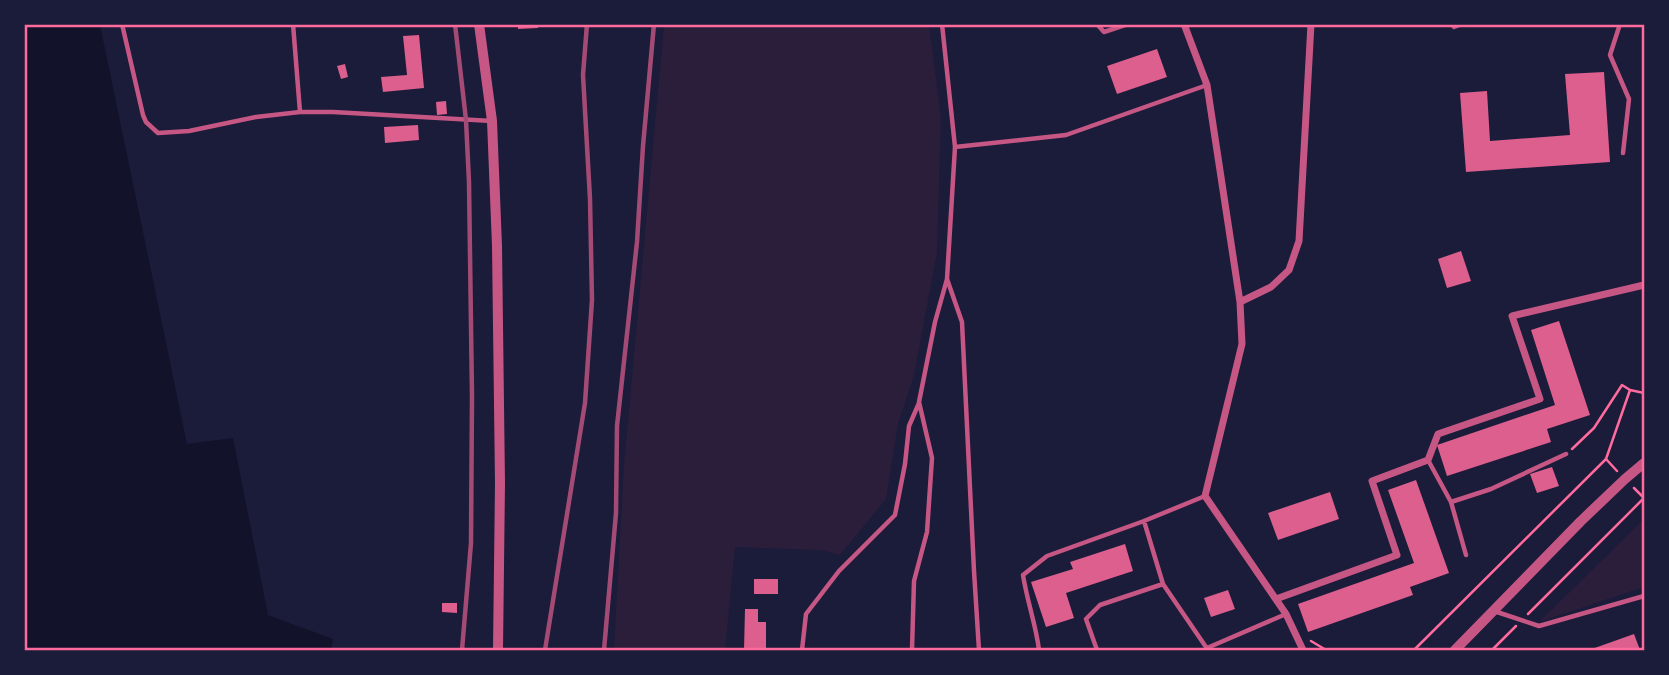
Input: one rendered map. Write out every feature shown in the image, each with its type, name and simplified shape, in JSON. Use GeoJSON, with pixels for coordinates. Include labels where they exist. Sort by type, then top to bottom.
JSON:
{"type":"FeatureCollection","features":[{"type":"Feature","properties":{"kind":"street"},"geometry":{"type":"LineString","coordinates":[[479,24],[492,121],[497,246],[500,483],[498,650]]}},
{"type":"Feature","properties":{"kind":"street"},"geometry":{"type":"LineString","coordinates":[[1184,24],[1207,85],[1240,302],[1242,344],[1205,496],[1286,614],[1303,650]]}},
{"type":"Feature","properties":{"kind":"street"},"geometry":{"type":"LineString","coordinates":[[1240,302],[1271,288],[1289,270],[1299,241],[1311,24]]}},
{"type":"Feature","properties":{"kind":"street"},"geometry":{"type":"LineString","coordinates":[[1276,599],[1397,555],[1372,481],[1428,460],[1438,434],[1540,400],[1512,316],[1644,285]]}},
{"type":"Feature","properties":{"kind":"street"},"geometry":{"type":"LineString","coordinates":[[1455,650],[1581,521],[1644,463]]}},
{"type":"Feature","properties":{"kind":"lane"},"geometry":{"type":"LineString","coordinates":[[122,24],[143,116],[158,134],[300,112],[333,111],[492,121]]}},
{"type":"Feature","properties":{"kind":"lane"},"geometry":{"type":"LineString","coordinates":[[293,24],[300,112]]}},
{"type":"Feature","properties":{"kind":"lane"},"geometry":{"type":"LineString","coordinates":[[802,650],[806,614],[839,571],[895,515],[909,426],[919,402],[935,322],[947,279],[955,147],[942,24]]}},
{"type":"Feature","properties":{"kind":"lane"},"geometry":{"type":"LineString","coordinates":[[1097,24],[1104,32],[1128,24]]}},
{"type":"Feature","properties":{"kind":"lane"},"geometry":{"type":"LineString","coordinates":[[1452,24],[1454,27],[1462,24]]}},
{"type":"Feature","properties":{"kind":"lane"},"geometry":{"type":"LineString","coordinates":[[1620,24],[1610,55],[1629,99],[1623,153]]}},
{"type":"Feature","properties":{"kind":"lane"},"geometry":{"type":"LineString","coordinates":[[955,147],[1066,135],[1207,85]]}},
{"type":"Feature","properties":{"kind":"lane"},"geometry":{"type":"LineString","coordinates":[[947,279],[962,322],[979,650]]}},
{"type":"Feature","properties":{"kind":"lane"},"geometry":{"type":"LineString","coordinates":[[912,650],[914,581],[927,532],[932,458],[919,402]]}},
{"type":"Feature","properties":{"kind":"lane"},"geometry":{"type":"LineString","coordinates":[[1451,502],[1491,489],[1566,454]]}},
{"type":"Feature","properties":{"kind":"lane"},"geometry":{"type":"LineString","coordinates":[[1428,460],[1451,502],[1466,555]]}},
{"type":"Feature","properties":{"kind":"lane"},"geometry":{"type":"LineString","coordinates":[[1039,650],[1023,575],[1047,556],[1205,496]]}},
{"type":"Feature","properties":{"kind":"lane"},"geometry":{"type":"LineString","coordinates":[[1144,521],[1163,584],[1208,649],[1286,614]]}},
{"type":"Feature","properties":{"kind":"lane"},"geometry":{"type":"LineString","coordinates":[[1097,650],[1086,619],[1100,605],[1163,584]]}},
{"type":"Feature","properties":{"kind":"lane"},"geometry":{"type":"LineString","coordinates":[[1494,611],[1539,626],[1644,596]]}},
{"type":"Feature","properties":{"kind":"path"},"geometry":{"type":"LineString","coordinates":[[1566,454],[1594,428],[1622,385],[1644,393]]}},
{"type":"Feature","properties":{"kind":"path"},"geometry":{"type":"LineString","coordinates":[[1606,459],[1630,390]]}},
{"type":"Feature","properties":{"kind":"shaded area"},"geometry":{"type":"Polygon","coordinates":[[[24,25],[100,25],[187,444],[233,438],[268,615],[333,639],[331,650],[25,650],[24,25]]]}},
{"type":"Feature","properties":{"kind":"shaded area"},"geometry":{"type":"Polygon","coordinates":[[[664,25],[929,25],[941,117],[937,252],[914,375],[898,424],[886,499],[840,555],[820,550],[735,547],[725,650],[614,650],[624,465],[664,25]]]}},
{"type":"Feature","properties":{"kind":"shaded area"},"geometry":{"type":"Polygon","coordinates":[[[1644,519],[1644,587],[1539,622],[1644,519]]]}},
{"type":"Feature","properties":{"kind":"building"},"geometry":{"type":"Polygon","coordinates":[[[518,24],[538,24],[538,28],[518,29],[518,24]]]}},
{"type":"Feature","properties":{"kind":"building"},"geometry":{"type":"Polygon","coordinates":[[[419,35],[424,88],[383,92],[381,77],[407,75],[403,36],[419,35]]]}},
{"type":"Feature","properties":{"kind":"building"},"geometry":{"type":"Polygon","coordinates":[[[1157,49],[1167,77],[1117,94],[1107,66],[1157,49]]]}},
{"type":"Feature","properties":{"kind":"building"},"geometry":{"type":"Polygon","coordinates":[[[345,64],[348,77],[341,79],[337,66],[345,64]]]}},
{"type":"Feature","properties":{"kind":"building"},"geometry":{"type":"Polygon","coordinates":[[[1604,72],[1610,162],[1466,172],[1460,93],[1487,91],[1490,141],[1570,135],[1565,74],[1604,72]]]}},
{"type":"Feature","properties":{"kind":"building"},"geometry":{"type":"Polygon","coordinates":[[[446,101],[447,114],[437,115],[436,102],[446,101]]]}},
{"type":"Feature","properties":{"kind":"building"},"geometry":{"type":"Polygon","coordinates":[[[418,125],[419,140],[385,143],[384,127],[418,125]]]}},
{"type":"Feature","properties":{"kind":"building"},"geometry":{"type":"Polygon","coordinates":[[[1461,251],[1471,281],[1447,288],[1438,259],[1461,251]]]}},
{"type":"Feature","properties":{"kind":"building"},"geometry":{"type":"Polygon","coordinates":[[[1559,321],[1590,415],[1547,429],[1551,442],[1447,476],[1437,445],[1555,405],[1531,330],[1559,321]]]}},
{"type":"Feature","properties":{"kind":"building"},"geometry":{"type":"Polygon","coordinates":[[[1552,467],[1559,486],[1537,493],[1530,474],[1552,467]]]}},
{"type":"Feature","properties":{"kind":"building"},"geometry":{"type":"Polygon","coordinates":[[[1416,480],[1449,573],[1410,587],[1413,595],[1308,632],[1298,604],[1414,563],[1388,490],[1416,480]]]}},
{"type":"Feature","properties":{"kind":"building"},"geometry":{"type":"Polygon","coordinates":[[[1330,492],[1339,519],[1278,540],[1268,513],[1330,492]]]}},
{"type":"Feature","properties":{"kind":"building"},"geometry":{"type":"Polygon","coordinates":[[[1125,544],[1133,571],[1066,593],[1074,618],[1046,627],[1031,582],[1073,569],[1070,562],[1125,544]]]}},
{"type":"Feature","properties":{"kind":"building"},"geometry":{"type":"Polygon","coordinates":[[[754,579],[778,579],[778,594],[754,594],[754,579]]]}},
{"type":"Feature","properties":{"kind":"building"},"geometry":{"type":"Polygon","coordinates":[[[1228,590],[1235,609],[1211,617],[1204,598],[1228,590]]]}},
{"type":"Feature","properties":{"kind":"building"},"geometry":{"type":"Polygon","coordinates":[[[442,603],[457,603],[457,613],[442,612],[442,603]]]}},
{"type":"Feature","properties":{"kind":"building"},"geometry":{"type":"Polygon","coordinates":[[[745,609],[758,609],[758,622],[766,622],[766,650],[744,650],[745,609]]]}},
{"type":"Feature","properties":{"kind":"building"},"geometry":{"type":"Polygon","coordinates":[[[1634,634],[1640,650],[1589,650],[1634,634]]]}},
{"type":"Feature","properties":{"kind":"railway"},"geometry":{"type":"LineString","coordinates":[[455,24],[466,120],[469,182],[472,396],[471,543],[462,650]]}},
{"type":"Feature","properties":{"kind":"railway"},"geometry":{"type":"LineString","coordinates":[[545,650],[585,403],[592,300],[583,75],[587,24]]}},
{"type":"Feature","properties":{"kind":"railway"},"geometry":{"type":"LineString","coordinates":[[604,650],[616,513],[617,426],[637,242],[654,24]]}}]}
